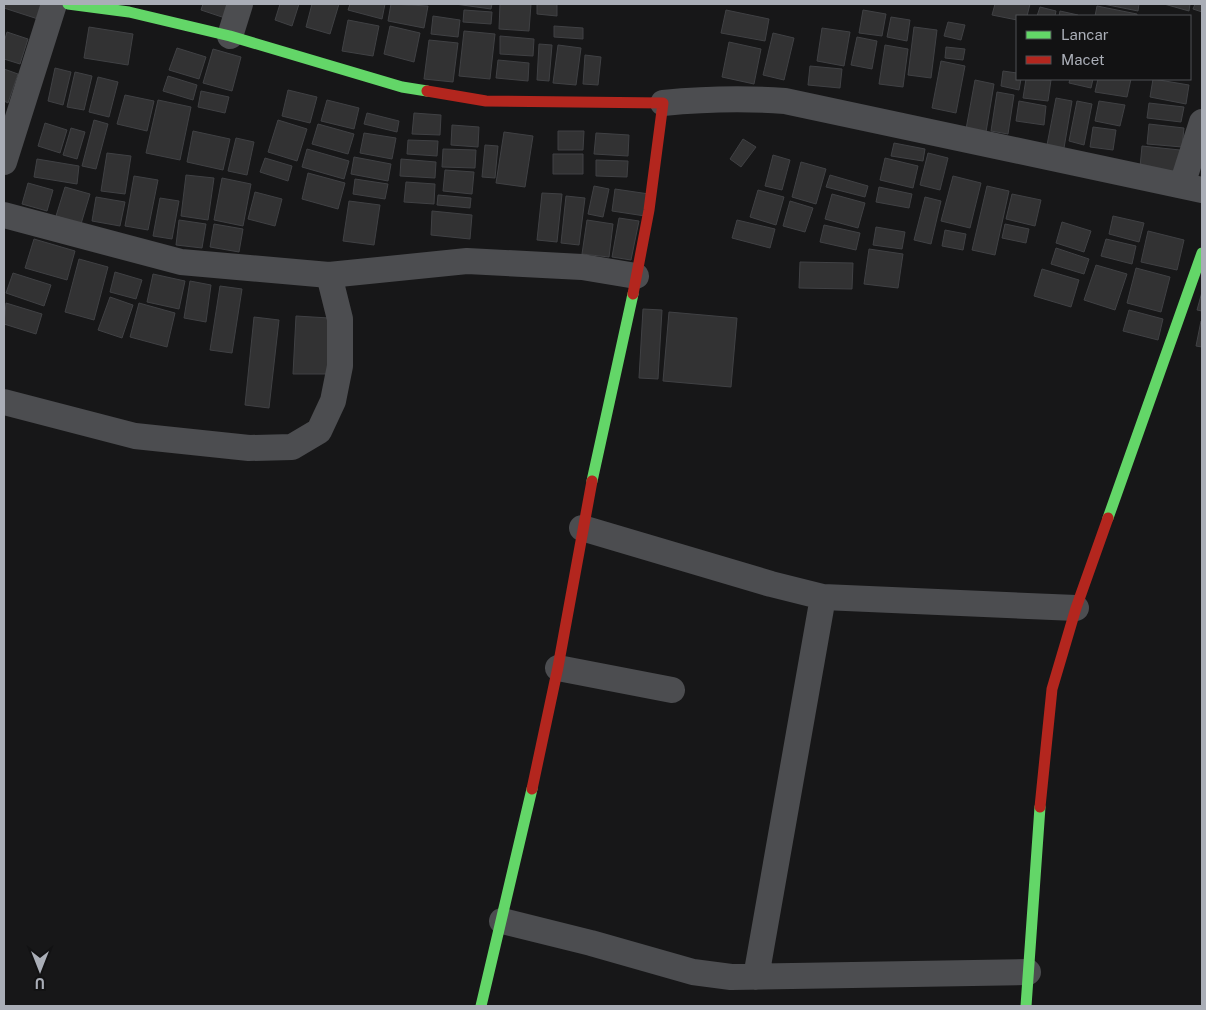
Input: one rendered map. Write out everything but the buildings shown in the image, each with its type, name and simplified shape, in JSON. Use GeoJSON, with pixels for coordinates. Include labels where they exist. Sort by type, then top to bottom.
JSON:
{"type":"FeatureCollection","features":[{"type":"Feature","properties":{"kind":"street"},"geometry":{"type":"LineString","coordinates":[[4,162],[54,4]]}},
{"type":"Feature","properties":{"kind":"street"},"geometry":{"type":"LineString","coordinates":[[68,4],[129,12],[230,36],[402,87],[486,102],[683,101],[751,98],[785,101],[1192,188],[1202,122]]}},
{"type":"Feature","properties":{"kind":"street"},"geometry":{"type":"LineString","coordinates":[[230,36],[240,4]]}},
{"type":"Feature","properties":{"kind":"street"},"geometry":{"type":"LineString","coordinates":[[481,1006],[502,921],[558,668],[582,528],[656,175],[683,101]]}},
{"type":"Feature","properties":{"kind":"street"},"geometry":{"type":"LineString","coordinates":[[4,215],[181,262],[330,275],[467,261],[582,267],[636,276]]}},
{"type":"Feature","properties":{"kind":"street"},"geometry":{"type":"LineString","coordinates":[[1026,1006],[1038,825],[1052,689],[1076,608],[1202,253]]}},
{"type":"Feature","properties":{"kind":"street"},"geometry":{"type":"LineString","coordinates":[[4,402],[135,436],[249,448],[292,447],[319,431],[333,400],[340,366],[340,319],[330,275]]}},
{"type":"Feature","properties":{"kind":"street"},"geometry":{"type":"LineString","coordinates":[[582,528],[771,584],[823,596],[1076,608]]}},
{"type":"Feature","properties":{"kind":"street"},"geometry":{"type":"LineString","coordinates":[[756,977],[823,596]]}},
{"type":"Feature","properties":{"kind":"street"},"geometry":{"type":"LineString","coordinates":[[558,668],[672,690]]}},
{"type":"Feature","properties":{"kind":"street"},"geometry":{"type":"LineString","coordinates":[[502,921],[591,943],[693,972],[756,977],[1028,972]]}},
{"type":"Feature","properties":{"kind":"traffic: fast"},"geometry":{"type":"LineString","coordinates":[[68,4],[129,12],[230,36],[402,87],[427,91]]}},
{"type":"Feature","properties":{"kind":"traffic: fast"},"geometry":{"type":"LineString","coordinates":[[1108,518],[1202,253]]}},
{"type":"Feature","properties":{"kind":"traffic: fast"},"geometry":{"type":"LineString","coordinates":[[592,481],[633,294]]}},
{"type":"Feature","properties":{"kind":"traffic: fast"},"geometry":{"type":"LineString","coordinates":[[481,1006],[532,789]]}},
{"type":"Feature","properties":{"kind":"traffic: fast"},"geometry":{"type":"LineString","coordinates":[[1026,1006],[1040,807]]}},
{"type":"Feature","properties":{"kind":"traffic: jam"},"geometry":{"type":"LineString","coordinates":[[427,91],[486,101],[663,103],[649,210],[633,294]]}},
{"type":"Feature","properties":{"kind":"traffic: jam"},"geometry":{"type":"LineString","coordinates":[[532,789],[558,667],[592,481]]}},
{"type":"Feature","properties":{"kind":"traffic: jam"},"geometry":{"type":"LineString","coordinates":[[1040,807],[1052,689],[1076,608],[1108,518]]}}]}
